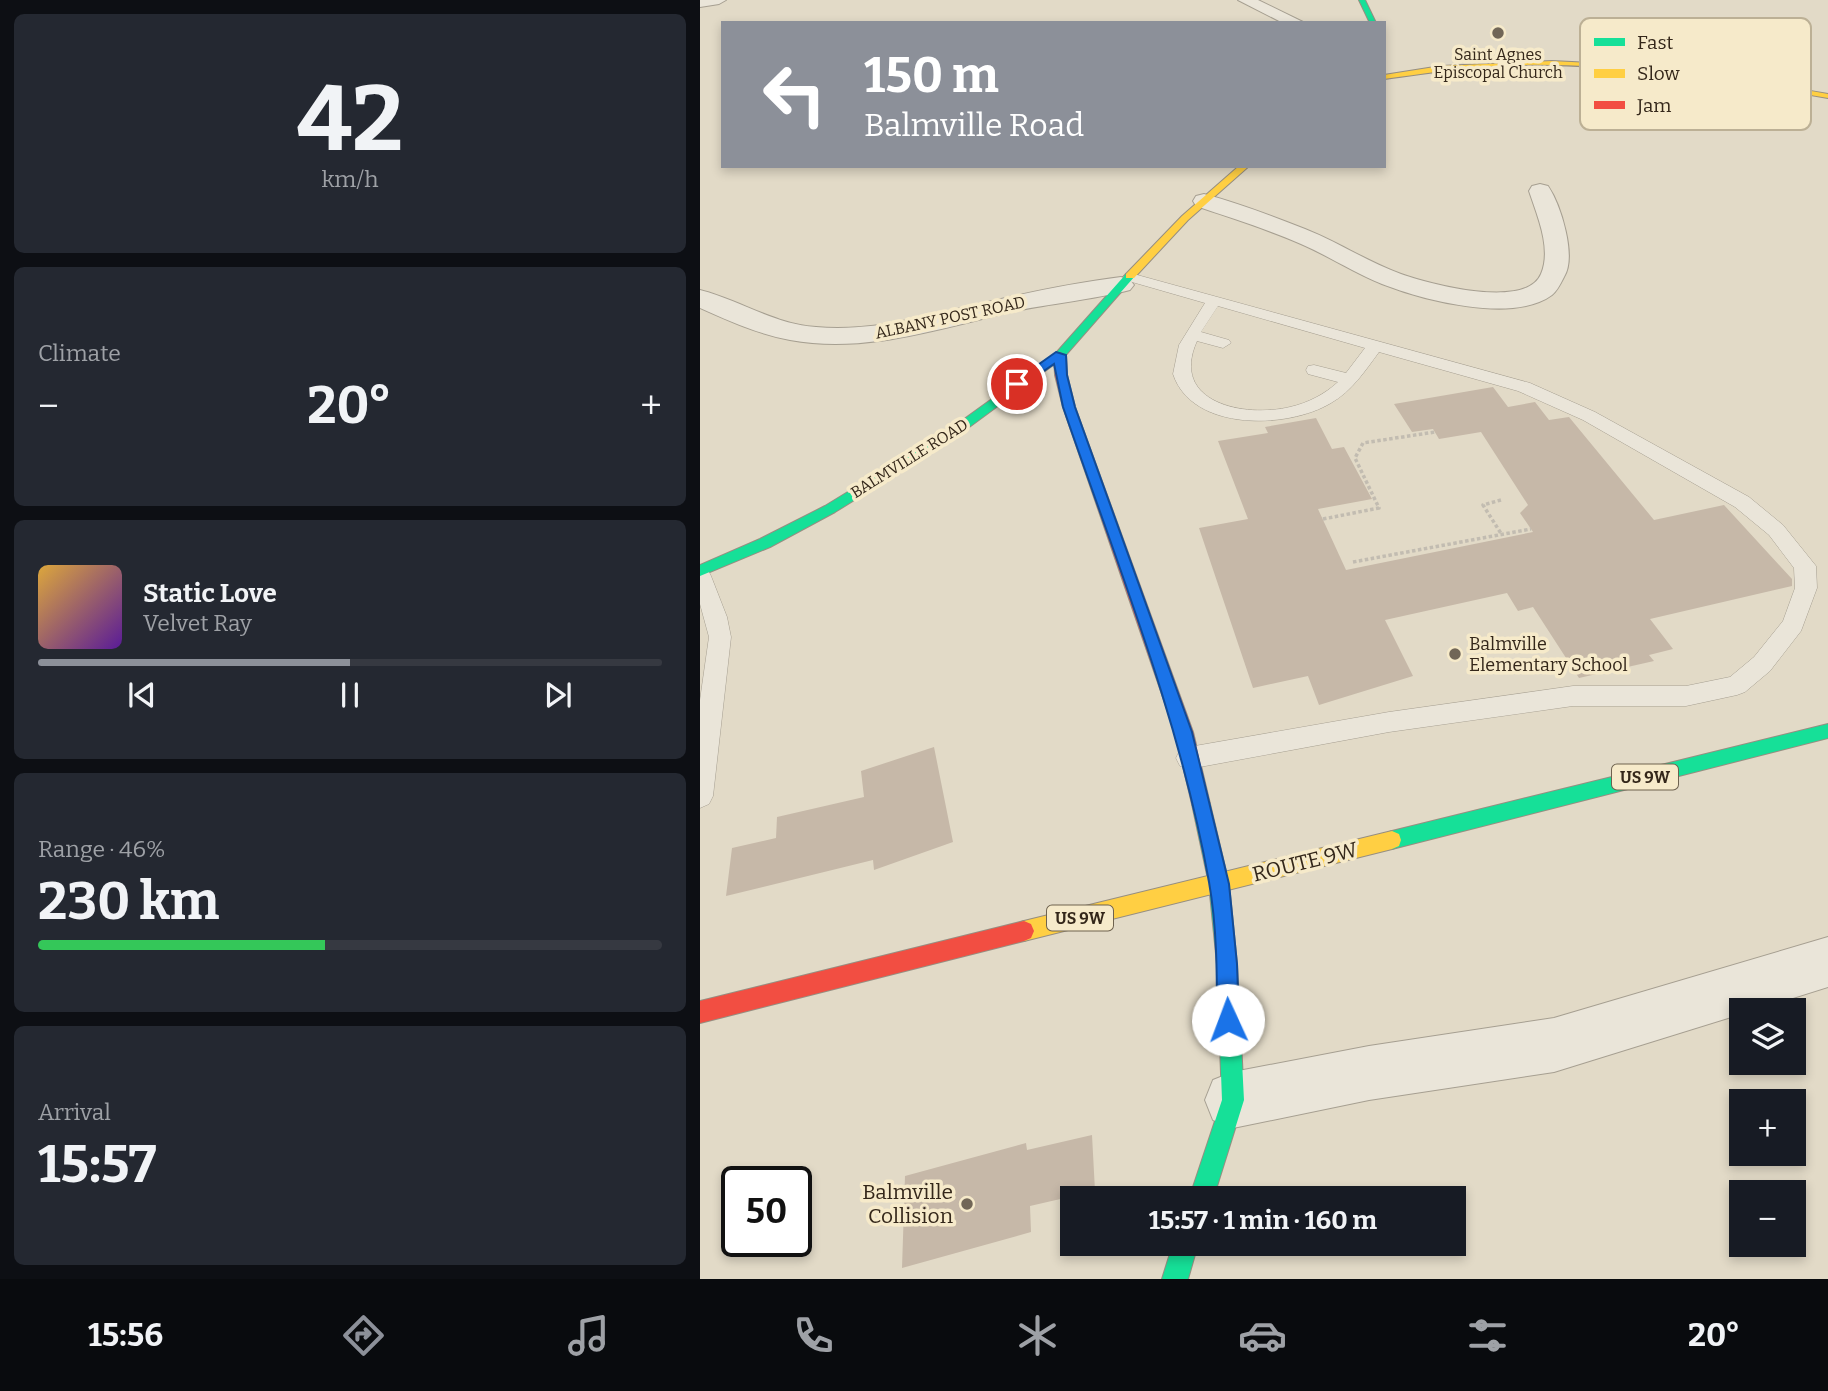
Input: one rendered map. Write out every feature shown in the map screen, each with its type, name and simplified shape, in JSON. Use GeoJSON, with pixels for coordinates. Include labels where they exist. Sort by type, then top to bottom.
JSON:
{"type":"FeatureCollection","features":[{"type":"Feature","properties":{"kind":"main road"},"geometry":{"type":"LineString","coordinates":[[1362,0],[1372,21]]}},
{"type":"Feature","properties":{"kind":"main road"},"geometry":{"type":"LineString","coordinates":[[1386,77],[1453,64],[1580,64]]}},
{"type":"Feature","properties":{"kind":"main road","name":"BALMVILLE ROAD"},"geometry":{"type":"LineString","coordinates":[[700,573],[824,512],[952,434],[1039,367],[1060,355],[1203,201],[1243,168]]}},
{"type":"Feature","properties":{"kind":"main road"},"geometry":{"type":"LineString","coordinates":[[1060,355],[1061,375],[1069,407],[1184,732],[1219,884],[1227,964],[1233,1100],[1205,1186]]}},
{"type":"Feature","properties":{"kind":"main road","name":"ROUTE 9W"},"geometry":{"type":"LineString","coordinates":[[700,1012],[1828,731]]}},
{"type":"Feature","properties":{"kind":"main road"},"geometry":{"type":"LineString","coordinates":[[1175,1279],[1182,1256]]}},
{"type":"Feature","properties":{"kind":"street"},"geometry":{"type":"LineString","coordinates":[[700,2],[719,0]]}},
{"type":"Feature","properties":{"kind":"street"},"geometry":{"type":"LineString","coordinates":[[1245,0],[1292,21]]}},
{"type":"Feature","properties":{"kind":"street"},"geometry":{"type":"LineString","coordinates":[[1203,201],[1310,239],[1391,279],[1473,300],[1513,300],[1539,292],[1554,275],[1556,237],[1540,191]]}},
{"type":"Feature","properties":{"kind":"street","name":"ALBANY POST ROAD"},"geometry":{"type":"LineString","coordinates":[[700,298],[747,319],[788,332],[860,336],[904,330],[1126,281]]}},
{"type":"Feature","properties":{"kind":"street"},"geometry":{"type":"LineString","coordinates":[[1233,1100],[1369,1073],[1554,1045],[1828,962]]}},
{"type":"Feature","properties":{"kind":"lane"},"geometry":{"type":"LineString","coordinates":[[1126,281],[1214,300],[1524,387],[1589,416],[1742,502],[1776,530],[1805,566],[1806,589],[1793,625],[1762,664],[1737,685],[1686,696],[1573,696],[1389,722],[1189,758]]}},
{"type":"Feature","properties":{"kind":"lane"},"geometry":{"type":"LineString","coordinates":[[1214,300],[1184,354],[1181,374],[1189,390],[1209,405],[1236,414],[1265,416],[1292,413],[1314,405],[1339,391],[1376,345]]}},
{"type":"Feature","properties":{"kind":"lane"},"geometry":{"type":"LineString","coordinates":[[1193,335],[1223,343]]}},
{"type":"Feature","properties":{"kind":"lane"},"geometry":{"type":"LineString","coordinates":[[1314,370],[1348,379]]}},
{"type":"Feature","properties":{"kind":"lane"},"geometry":{"type":"LineString","coordinates":[[700,573],[716,617],[720,637],[700,796]]}},
{"type":"Feature","properties":{"kind":"path"},"geometry":{"type":"LineString","coordinates":[[1323,519],[1379,508],[1355,458],[1363,443],[1435,432]]}},
{"type":"Feature","properties":{"kind":"path"},"geometry":{"type":"LineString","coordinates":[[1501,500],[1483,505],[1502,535]]}},
{"type":"Feature","properties":{"kind":"path"},"geometry":{"type":"LineString","coordinates":[[1353,562],[1531,529]]}},
{"type":"Feature","properties":{"kind":"building","name":"Balmville Elementary School"},"geometry":{"type":"Polygon","coordinates":[[[1493,387],[1508,407],[1535,402],[1549,420],[1569,417],[1654,520],[1724,505],[1792,579],[1792,586],[1650,619],[1673,649],[1649,655],[1654,661],[1579,678],[1533,607],[1518,611],[1507,593],[1385,620],[1413,676],[1319,705],[1308,676],[1253,688],[1199,528],[1248,519],[1218,441],[1268,433],[1265,427],[1316,418],[1332,449],[1344,447],[1372,499],[1318,509],[1346,570],[1533,532],[1520,513],[1528,505],[1481,432],[1439,439],[1433,429],[1412,432],[1394,404],[1493,387]]]}},
{"type":"Feature","properties":{"kind":"building"},"geometry":{"type":"Polygon","coordinates":[[[934,747],[953,842],[874,870],[873,860],[726,896],[732,848],[776,838],[777,817],[864,797],[861,771],[934,747]]]}},
{"type":"Feature","properties":{"kind":"building","name":"Balmville Collision"},"geometry":{"type":"Polygon","coordinates":[[[1092,1135],[1095,1186],[1060,1186],[1060,1199],[1030,1206],[1031,1232],[902,1268],[905,1176],[1026,1143],[1027,1150],[1092,1135]]]}},
{"type":"Feature","properties":{"kind":"traffic: fast"},"geometry":{"type":"LineString","coordinates":[[1362,0],[1372,21]]}},
{"type":"Feature","properties":{"kind":"traffic: fast"},"geometry":{"type":"LineString","coordinates":[[700,571],[765,543],[830,509],[953,433],[1060,355],[1130,276]]}},
{"type":"Feature","properties":{"kind":"traffic: fast"},"geometry":{"type":"LineString","coordinates":[[1392,840],[1828,731]]}},
{"type":"Feature","properties":{"kind":"traffic: fast"},"geometry":{"type":"LineString","coordinates":[[1201,804],[1219,884],[1227,964],[1233,1100],[1205,1186]]}},
{"type":"Feature","properties":{"kind":"traffic: fast"},"geometry":{"type":"LineString","coordinates":[[1175,1279],[1182,1256]]}},
{"type":"Feature","properties":{"kind":"traffic: slow"},"geometry":{"type":"LineString","coordinates":[[1386,77],[1441,68],[1497,64],[1580,64]]}},
{"type":"Feature","properties":{"kind":"traffic: slow"},"geometry":{"type":"LineString","coordinates":[[1811,93],[1828,96]]}},
{"type":"Feature","properties":{"kind":"traffic: slow"},"geometry":{"type":"LineString","coordinates":[[1130,276],[1185,218],[1243,168]]}},
{"type":"Feature","properties":{"kind":"traffic: slow"},"geometry":{"type":"LineString","coordinates":[[1024,931],[1392,840]]}},
{"type":"Feature","properties":{"kind":"traffic: jam"},"geometry":{"type":"LineString","coordinates":[[1060,355],[1061,375],[1069,407],[1184,732],[1201,804]]}},
{"type":"Feature","properties":{"kind":"traffic: jam"},"geometry":{"type":"LineString","coordinates":[[700,1012],[1024,931]]}},
{"type":"Feature","properties":{"kind":"place","name":"Saint Agnes Episcopal Church"},"geometry":{"type":"Point","coordinates":[1498,33]}},
{"type":"Feature","properties":{"kind":"place","name":"Balmville Elementary School"},"geometry":{"type":"Point","coordinates":[1455,654]}},
{"type":"Feature","properties":{"kind":"place","name":"Balmville Collision"},"geometry":{"type":"Point","coordinates":[967,1204]}},
{"type":"Feature","properties":{"kind":"route"},"geometry":{"type":"LineString","coordinates":[[1017,384],[1060,355],[1061,375],[1069,407],[1184,732],[1219,884],[1227,964],[1228,1020]]}}]}
